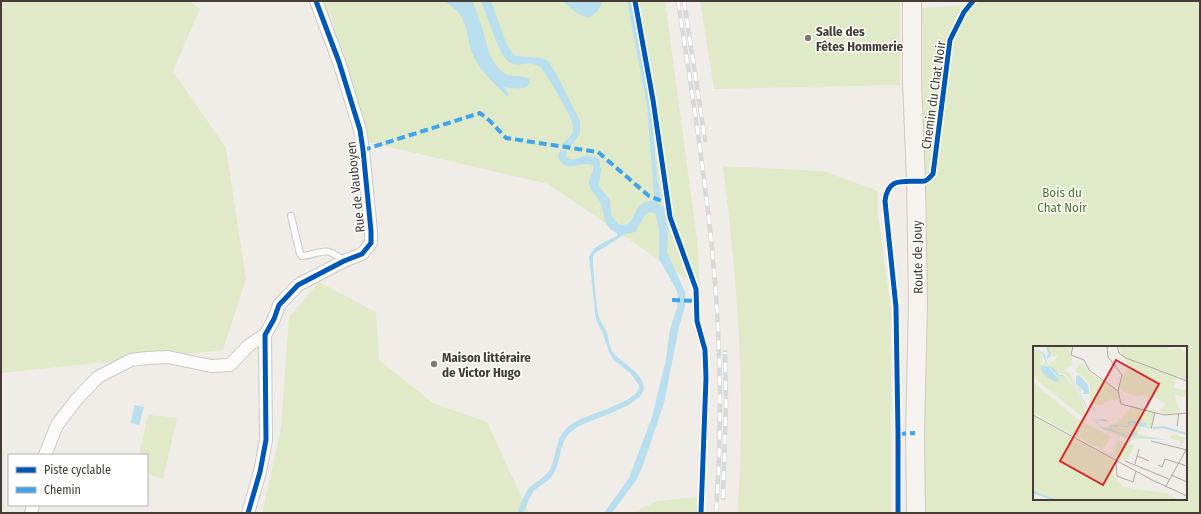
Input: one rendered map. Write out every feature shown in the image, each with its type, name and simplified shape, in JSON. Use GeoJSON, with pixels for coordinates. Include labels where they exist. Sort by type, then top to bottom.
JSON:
{"type":"FeatureCollection","features":[{"type":"Feature","properties":{"kind":"main road","name":"Route de Jouy"},"geometry":{"type":"LineString","coordinates":[[914,1],[912,81],[916,168],[918,302],[915,433],[916,513]]}},
{"type":"Feature","properties":{"kind":"street","name":"Rue de Vauboyen"},"geometry":{"type":"LineString","coordinates":[[248,513],[260,472],[266,440],[265,335],[274,319],[279,305],[298,285],[344,261],[362,254],[371,243],[372,232],[360,130],[339,62],[316,1]]}},
{"type":"Feature","properties":{"kind":"street"},"geometry":{"type":"LineString","coordinates":[[45,454],[57,426],[76,400],[98,377],[131,360],[147,358],[168,357],[211,366],[230,365],[249,345],[265,335]]}},
{"type":"Feature","properties":{"kind":"lane"},"geometry":{"type":"LineString","coordinates":[[291,216],[300,254],[302,256],[322,250],[337,255],[344,261]]}},
{"type":"Feature","properties":{"kind":"green space"},"geometry":{"type":"Polygon","coordinates":[[[1,1],[189,1],[200,9],[173,71],[226,148],[246,279],[223,350],[1,373],[1,1]]]}},
{"type":"Feature","properties":{"kind":"green space"},"geometry":{"type":"Polygon","coordinates":[[[316,1],[665,1],[697,239],[700,288],[548,184],[368,142],[331,16],[316,1]]]}},
{"type":"Feature","properties":{"kind":"green space"},"geometry":{"type":"Polygon","coordinates":[[[700,1],[900,1],[900,85],[714,89],[700,1]]]}},
{"type":"Feature","properties":{"kind":"green space","name":"Bois du Chat Noir"},"geometry":{"type":"Polygon","coordinates":[[[970,1],[1200,1],[1200,513],[923,513],[922,8],[966,5],[970,1]]]}},
{"type":"Feature","properties":{"kind":"green space"},"geometry":{"type":"Polygon","coordinates":[[[723,166],[823,171],[878,191],[878,213],[891,310],[891,513],[737,513],[740,470],[741,383],[736,296],[723,166]]]}},
{"type":"Feature","properties":{"kind":"green space"},"geometry":{"type":"Polygon","coordinates":[[[319,282],[376,312],[379,360],[433,403],[487,422],[529,513],[262,513],[281,428],[289,317],[319,282]]]}},
{"type":"Feature","properties":{"kind":"green space"},"geometry":{"type":"Polygon","coordinates":[[[148,415],[177,418],[163,479],[148,474],[148,454],[139,454],[148,415]]]}},
{"type":"Feature","properties":{"kind":"green space"},"geometry":{"type":"Polygon","coordinates":[[[697,497],[697,513],[632,513],[657,501],[697,497]]]}},
{"type":"Feature","properties":{"kind":"water"},"geometry":{"type":"Polygon","coordinates":[[[444,1],[473,1],[494,62],[501,71],[506,74],[530,79],[528,86],[522,88],[504,87],[509,95],[507,96],[494,83],[481,69],[472,53],[464,21],[455,9],[444,1]]]}},
{"type":"Feature","properties":{"kind":"water"},"geometry":{"type":"Polygon","coordinates":[[[481,1],[491,1],[506,43],[512,53],[517,56],[542,58],[548,61],[556,73],[580,121],[580,134],[571,146],[561,145],[571,135],[573,127],[567,111],[552,84],[540,67],[534,64],[515,65],[506,59],[500,51],[481,1]]]}},
{"type":"Feature","properties":{"kind":"water"},"geometry":{"type":"Polygon","coordinates":[[[563,1],[602,1],[598,11],[589,18],[581,15],[563,1]]]}},
{"type":"Feature","properties":{"kind":"water"},"geometry":{"type":"Polygon","coordinates":[[[627,1],[634,1],[635,3],[650,94],[657,177],[661,196],[659,198],[654,194],[647,105],[627,1]]]}},
{"type":"Feature","properties":{"kind":"water"},"geometry":{"type":"Polygon","coordinates":[[[560,150],[567,151],[566,157],[571,159],[576,159],[586,155],[599,158],[601,169],[599,186],[610,200],[611,215],[618,224],[625,225],[629,223],[640,205],[645,202],[652,201],[653,199],[664,208],[668,229],[667,252],[685,292],[685,306],[679,327],[664,403],[637,479],[612,513],[604,513],[629,478],[652,417],[666,359],[670,329],[677,308],[678,295],[659,259],[659,228],[655,213],[649,212],[645,215],[635,232],[625,234],[594,254],[593,265],[596,298],[600,320],[608,336],[612,351],[635,371],[642,381],[644,387],[642,394],[626,406],[583,424],[570,432],[566,437],[554,473],[547,481],[534,491],[523,513],[517,513],[529,488],[545,476],[549,470],[560,438],[567,428],[579,420],[628,399],[639,389],[639,385],[631,374],[613,359],[596,320],[589,257],[593,250],[617,236],[617,233],[607,225],[600,202],[590,186],[589,181],[593,166],[589,164],[572,166],[565,165],[558,157],[560,150]]]}},
{"type":"Feature","properties":{"kind":"water"},"geometry":{"type":"Polygon","coordinates":[[[134,405],[144,407],[139,425],[131,423],[134,405]]]}},
{"type":"Feature","properties":{"kind":"waterway"},"geometry":{"type":"LineString","coordinates":[[655,205],[657,193]]}},
{"type":"Feature","properties":{"kind":"railway"},"geometry":{"type":"LineString","coordinates":[[678,1],[702,162],[716,291],[720,386],[716,513]]}},
{"type":"Feature","properties":{"kind":"railway"},"geometry":{"type":"LineString","coordinates":[[684,1],[705,140]]}},
{"type":"Feature","properties":{"kind":"railway"},"geometry":{"type":"LineString","coordinates":[[723,498],[726,404],[725,352]]}},
{"type":"Feature","properties":{"kind":"marked path"},"geometry":{"type":"LineString","coordinates":[[363,150],[480,113],[506,138],[598,152],[649,196],[667,203]]}},
{"type":"Feature","properties":{"kind":"marked path"},"geometry":{"type":"LineString","coordinates":[[672,300],[696,301]]}},
{"type":"Feature","properties":{"kind":"marked path"},"geometry":{"type":"LineString","coordinates":[[898,434],[915,433]]}},
{"type":"Feature","properties":{"kind":"cycle path"},"geometry":{"type":"LineString","coordinates":[[248,513],[260,472],[266,440],[265,335],[274,319],[279,305],[298,285],[344,261],[362,254],[371,243],[360,130],[339,62],[316,1]]}},
{"type":"Feature","properties":{"kind":"cycle path"},"geometry":{"type":"LineString","coordinates":[[635,1],[653,100],[670,217],[696,289],[697,321],[705,350],[706,378],[701,513]]}},
{"type":"Feature","properties":{"kind":"cycle path","name":"Chemin du Chat Noir"},"geometry":{"type":"LineString","coordinates":[[898,513],[896,307],[885,201],[890,187],[894,184],[905,181],[925,181],[933,174],[950,40],[964,12],[973,1]]}},
{"type":"Feature","properties":{"kind":"place","name":"Salle des Fêtes Hommerie"},"geometry":{"type":"Point","coordinates":[808,38]}},
{"type":"Feature","properties":{"kind":"place","name":"Maison littéraire de Victor Hugo"},"geometry":{"type":"Point","coordinates":[434,364]}}]}
